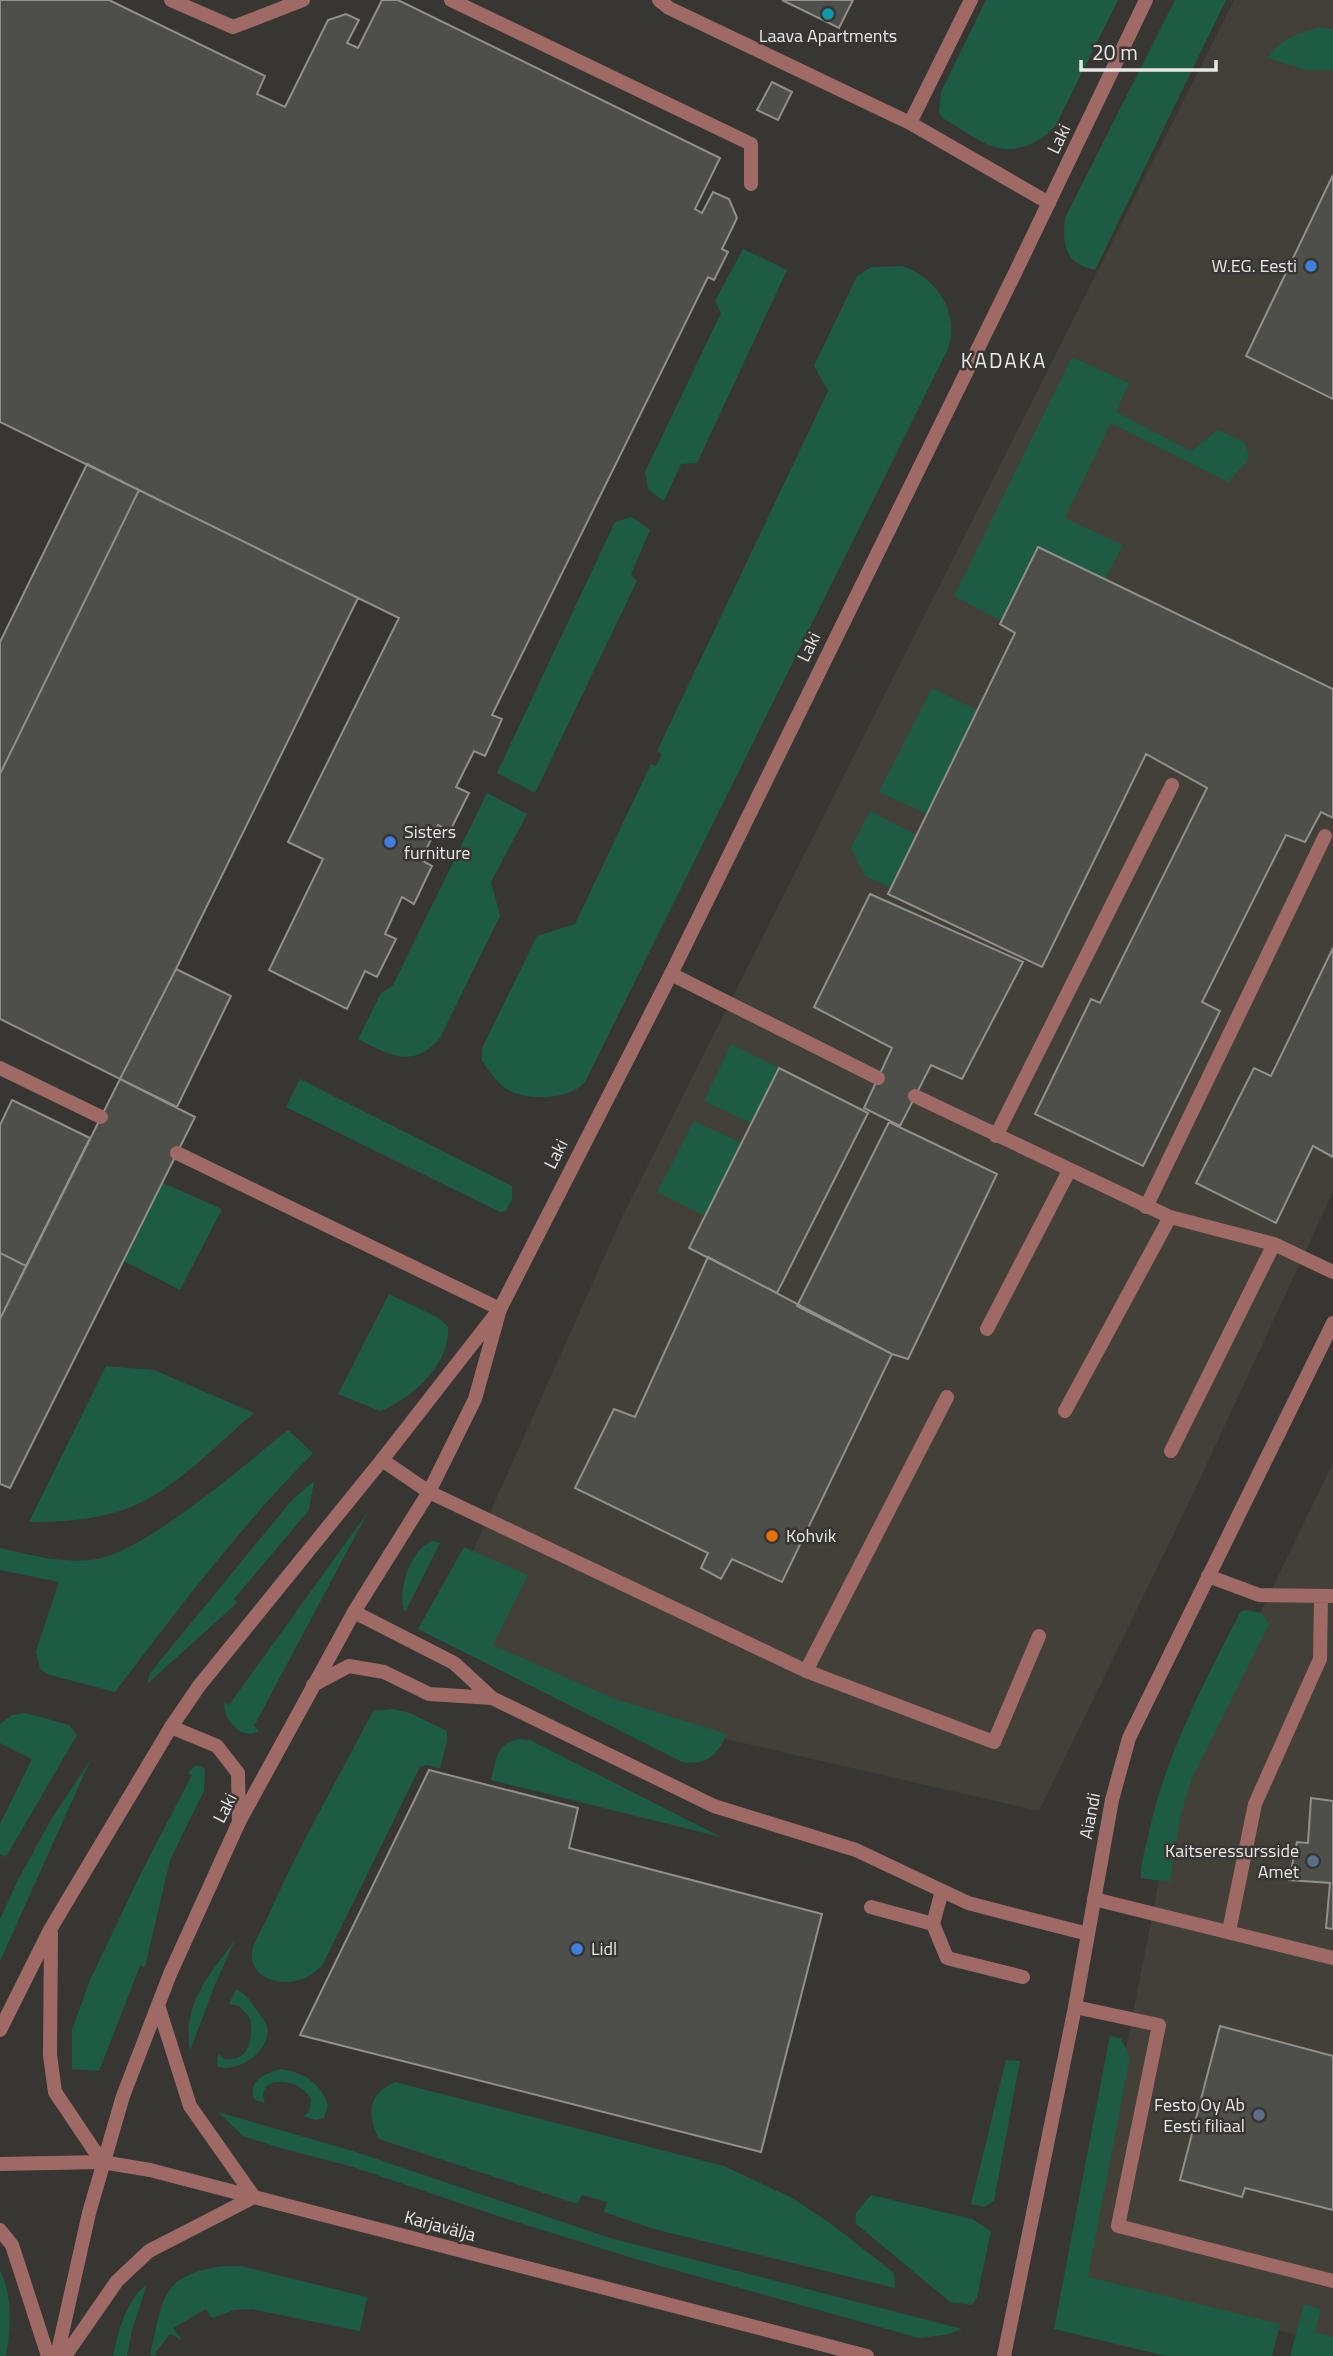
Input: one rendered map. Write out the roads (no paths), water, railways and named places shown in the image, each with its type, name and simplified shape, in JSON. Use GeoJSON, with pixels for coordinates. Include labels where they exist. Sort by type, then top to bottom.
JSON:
{"type":"FeatureCollection","features":[{"type":"Feature","properties":{"kind":"street"},"geometry":{"type":"LineString","coordinates":[[171,0],[233,27],[303,0]]}},
{"type":"Feature","properties":{"kind":"street"},"geometry":{"type":"LineString","coordinates":[[451,0],[751,144],[751,184]]}},
{"type":"Feature","properties":{"kind":"street"},"geometry":{"type":"LineString","coordinates":[[659,0],[668,8],[910,123],[1049,202]]}},
{"type":"Feature","properties":{"kind":"street"},"geometry":{"type":"LineString","coordinates":[[910,123],[971,0]]}},
{"type":"Feature","properties":{"kind":"street","name":"Laki"},"geometry":{"type":"LineString","coordinates":[[0,2030],[51,1928],[198,1686],[382,1460],[500,1309],[670,974],[1146,0]]}},
{"type":"Feature","properties":{"kind":"street"},"geometry":{"type":"LineString","coordinates":[[996,1136],[1172,785]]}},
{"type":"Feature","properties":{"kind":"street"},"geometry":{"type":"LineString","coordinates":[[1146,1207],[1325,836]]}},
{"type":"Feature","properties":{"kind":"street"},"geometry":{"type":"LineString","coordinates":[[670,974],[878,1078]]}},
{"type":"Feature","properties":{"kind":"street"},"geometry":{"type":"LineString","coordinates":[[0,1069],[101,1117]]}},
{"type":"Feature","properties":{"kind":"street"},"geometry":{"type":"LineString","coordinates":[[915,1096],[1146,1207],[1170,1217],[1274,1244],[1333,1272]]}},
{"type":"Feature","properties":{"kind":"street"},"geometry":{"type":"LineString","coordinates":[[177,1153],[500,1309]]}},
{"type":"Feature","properties":{"kind":"street"},"geometry":{"type":"LineString","coordinates":[[987,1329],[1069,1171]]}},
{"type":"Feature","properties":{"kind":"street"},"geometry":{"type":"LineString","coordinates":[[1065,1411],[1170,1217]]}},
{"type":"Feature","properties":{"kind":"street"},"geometry":{"type":"LineString","coordinates":[[1171,1451],[1274,1244]]}},
{"type":"Feature","properties":{"kind":"street","name":"Laki"},"geometry":{"type":"LineString","coordinates":[[57,2356],[102,2162],[123,2096],[158,2005],[239,1822],[354,1612],[429,1492],[475,1399],[500,1309]]}},
{"type":"Feature","properties":{"kind":"street","name":"Aiandi"},"geometry":{"type":"LineString","coordinates":[[1004,2356],[1075,2007],[1112,1800],[1129,1738],[1333,1323]]}},
{"type":"Feature","properties":{"kind":"street"},"geometry":{"type":"LineString","coordinates":[[806,1671],[947,1397]]}},
{"type":"Feature","properties":{"kind":"street"},"geometry":{"type":"LineString","coordinates":[[382,1460],[429,1492],[806,1671],[994,1742],[1039,1636]]}},
{"type":"Feature","properties":{"kind":"street"},"geometry":{"type":"LineString","coordinates":[[1208,1576],[1259,1595],[1327,1596],[1320,1659],[1255,1804],[1229,1931]]}},
{"type":"Feature","properties":{"kind":"street"},"geometry":{"type":"LineString","coordinates":[[354,1612],[454,1663],[492,1698],[714,1806],[856,1850],[968,1903],[1088,1934]]}},
{"type":"Feature","properties":{"kind":"street"},"geometry":{"type":"LineString","coordinates":[[313,1685],[349,1666],[384,1672],[429,1694],[492,1698]]}},
{"type":"Feature","properties":{"kind":"street"},"geometry":{"type":"LineString","coordinates":[[171,1727],[217,1746],[238,1773],[239,1822]]}},
{"type":"Feature","properties":{"kind":"street"},"geometry":{"type":"LineString","coordinates":[[942,1891],[933,1924],[947,1958],[1023,1977]]}},
{"type":"Feature","properties":{"kind":"street"},"geometry":{"type":"LineString","coordinates":[[1094,1899],[1333,1958]]}},
{"type":"Feature","properties":{"kind":"street"},"geometry":{"type":"LineString","coordinates":[[870,1907],[933,1924]]}},
{"type":"Feature","properties":{"kind":"street"},"geometry":{"type":"LineString","coordinates":[[51,1928],[50,2055],[55,2092],[102,2162]]}},
{"type":"Feature","properties":{"kind":"street"},"geometry":{"type":"LineString","coordinates":[[65,2356],[117,2281],[149,2251],[254,2197],[190,2106],[158,2005]]}},
{"type":"Feature","properties":{"kind":"street"},"geometry":{"type":"LineString","coordinates":[[1075,2007],[1159,2025],[1118,2226],[1333,2281]]}},
{"type":"Feature","properties":{"kind":"street","name":"Karjavälja"},"geometry":{"type":"LineString","coordinates":[[0,2164],[102,2162],[150,2170],[867,2356]]}},
{"type":"Feature","properties":{"kind":"street"},"geometry":{"type":"LineString","coordinates":[[0,2230],[12,2245],[48,2356]]}},
{"type":"Feature","properties":{"kind":"place","name":"Laava Apartments"},"geometry":{"type":"Point","coordinates":[828,14]}},
{"type":"Feature","properties":{"kind":"place","name":"W.EG. Eesti"},"geometry":{"type":"Point","coordinates":[1311,266]}},
{"type":"Feature","properties":{"kind":"place","name":"Sisters furniture"},"geometry":{"type":"Point","coordinates":[390,842]}},
{"type":"Feature","properties":{"kind":"place","name":"Kohvik"},"geometry":{"type":"Point","coordinates":[772,1536]}},
{"type":"Feature","properties":{"kind":"place","name":"Kaitseressursside Amet"},"geometry":{"type":"Point","coordinates":[1313,1861]}},
{"type":"Feature","properties":{"kind":"place","name":"Lidl"},"geometry":{"type":"Point","coordinates":[577,1949]}},
{"type":"Feature","properties":{"kind":"place","name":"Festo Oy Ab Eesti filiaal"},"geometry":{"type":"Point","coordinates":[1259,2115]}},
{"type":"Feature","properties":{"kind":"district","name":"KADAKA"},"geometry":{"type":"Point","coordinates":[1004,361]}}]}
